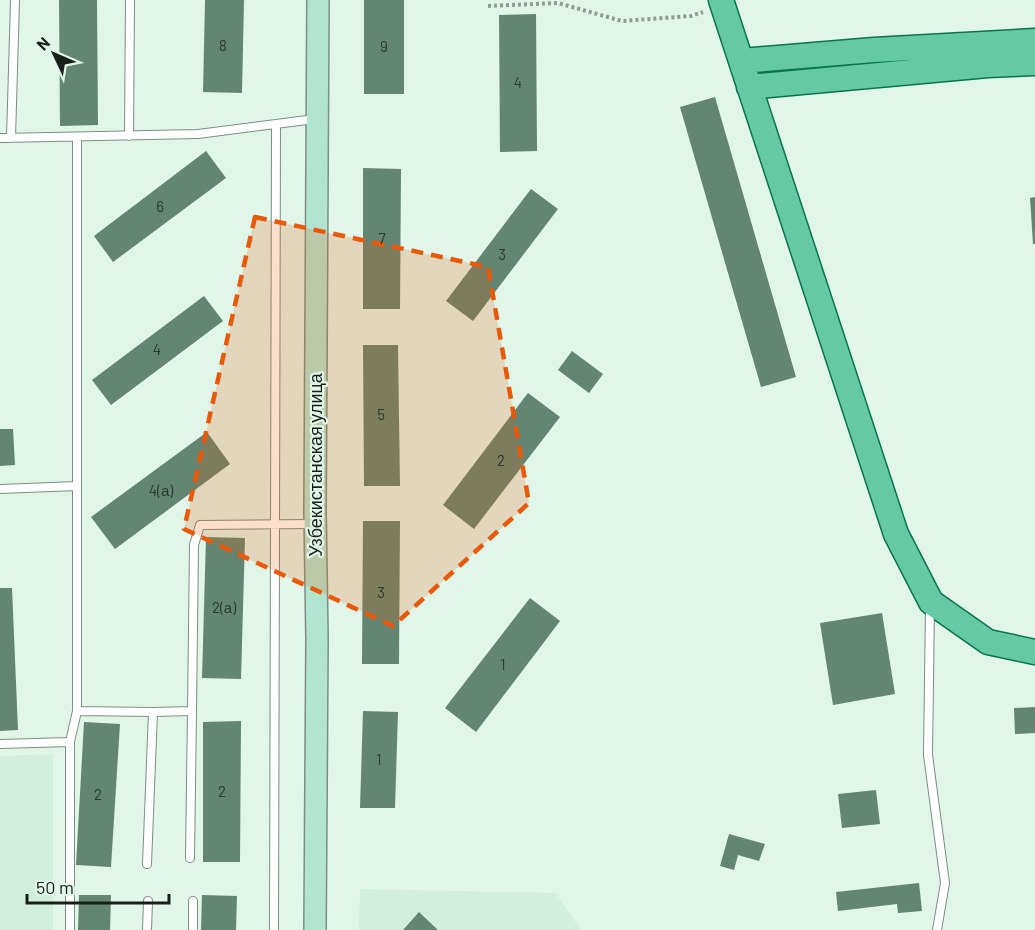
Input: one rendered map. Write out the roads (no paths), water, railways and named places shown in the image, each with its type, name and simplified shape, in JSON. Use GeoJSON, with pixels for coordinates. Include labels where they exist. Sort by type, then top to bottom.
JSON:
{"type":"FeatureCollection","features":[{"type":"Feature","properties":{"kind":"main road","name":"Узбекистанская улица"},"geometry":{"type":"LineString","coordinates":[[315,930],[318,0]]}},
{"type":"Feature","properties":{"kind":"main road"},"geometry":{"type":"LineString","coordinates":[[721,0],[896,534],[931,602],[988,642],[1035,652]]}},
{"type":"Feature","properties":{"kind":"main road"},"geometry":{"type":"LineString","coordinates":[[741,61],[874,50],[1035,41]]}},
{"type":"Feature","properties":{"kind":"main road"},"geometry":{"type":"LineString","coordinates":[[750,87],[966,67],[1035,63]]}},
{"type":"Feature","properties":{"kind":"lane"},"geometry":{"type":"LineString","coordinates":[[129,136],[130,0]]}},
{"type":"Feature","properties":{"kind":"lane"},"geometry":{"type":"LineString","coordinates":[[11,138],[15,1]]}},
{"type":"Feature","properties":{"kind":"lane"},"geometry":{"type":"LineString","coordinates":[[0,138],[198,134],[316,119]]}},
{"type":"Feature","properties":{"kind":"lane"},"geometry":{"type":"LineString","coordinates":[[274,930],[276,124]]}},
{"type":"Feature","properties":{"kind":"lane"},"geometry":{"type":"LineString","coordinates":[[70,930],[70,742],[77,711],[76,137]]}},
{"type":"Feature","properties":{"kind":"lane"},"geometry":{"type":"LineString","coordinates":[[0,489],[77,486]]}},
{"type":"Feature","properties":{"kind":"lane"},"geometry":{"type":"LineString","coordinates":[[190,858],[194,545],[200,525],[315,524]]}},
{"type":"Feature","properties":{"kind":"lane"},"geometry":{"type":"LineString","coordinates":[[931,602],[928,755],[945,883],[937,930]]}},
{"type":"Feature","properties":{"kind":"lane"},"geometry":{"type":"LineString","coordinates":[[77,711],[192,711]]}},
{"type":"Feature","properties":{"kind":"lane"},"geometry":{"type":"LineString","coordinates":[[147,864],[153,712]]}},
{"type":"Feature","properties":{"kind":"lane"},"geometry":{"type":"LineString","coordinates":[[0,744],[70,742]]}},
{"type":"Feature","properties":{"kind":"lane"},"geometry":{"type":"LineString","coordinates":[[147,930],[148,901]]}},
{"type":"Feature","properties":{"kind":"lane"},"geometry":{"type":"LineString","coordinates":[[193,902],[193,930]]}}]}
